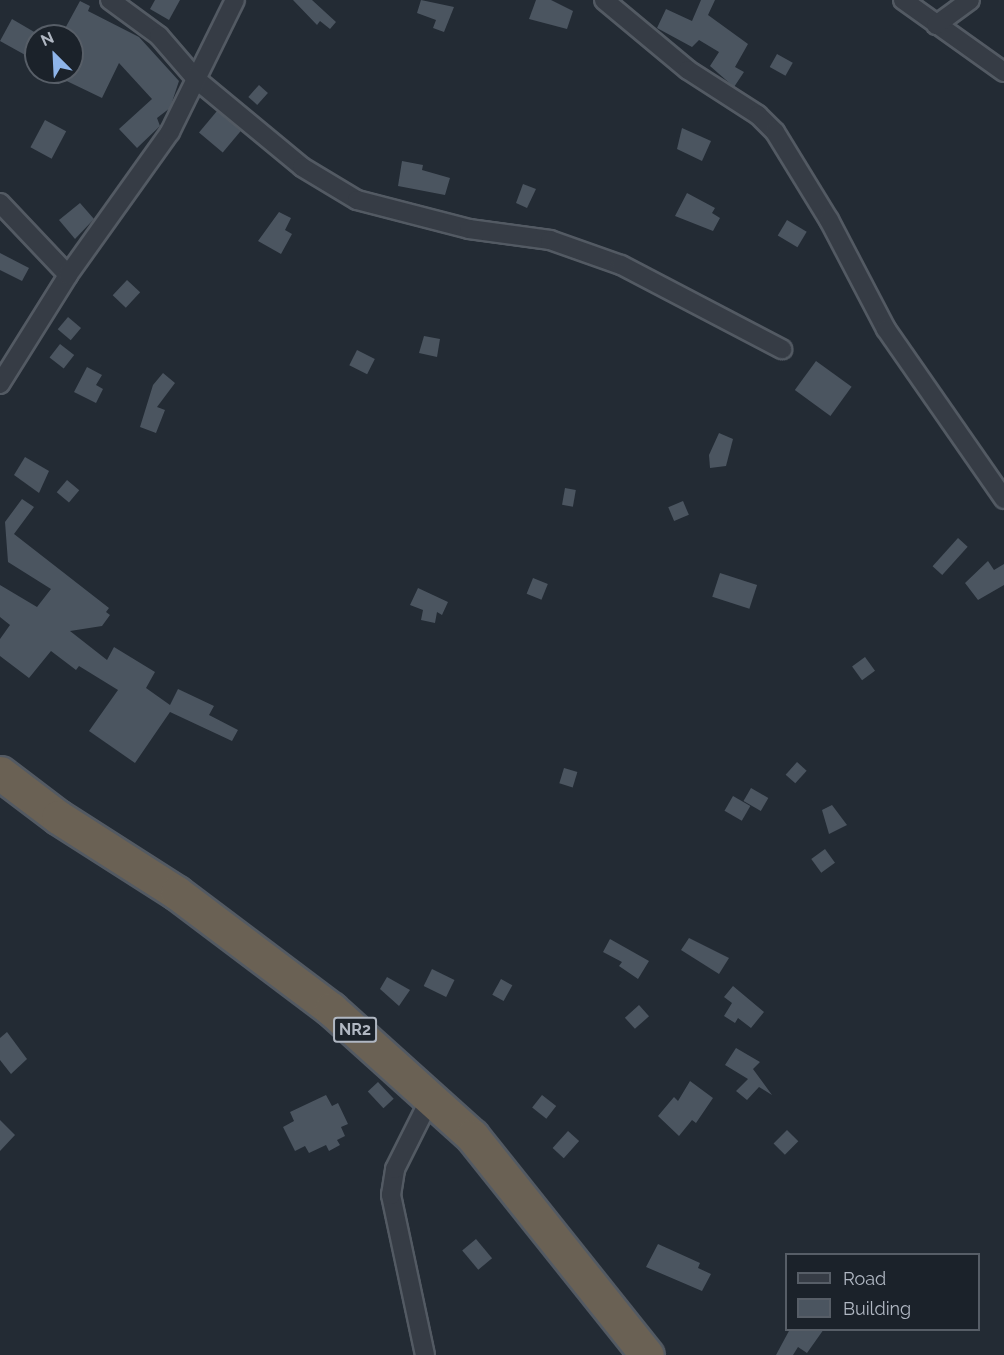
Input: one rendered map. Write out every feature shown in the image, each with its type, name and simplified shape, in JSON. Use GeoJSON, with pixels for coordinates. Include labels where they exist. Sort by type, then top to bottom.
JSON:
{"type":"FeatureCollection","features":[{"type":"Feature","properties":{"kind":"highway","name":"NR2"},"geometry":{"type":"LineString","coordinates":[[0,774],[261,954],[331,1008],[430,1099],[500,1169],[647,1355]]}},
{"type":"Feature","properties":{"kind":"street"},"geometry":{"type":"LineString","coordinates":[[110,0],[159,36],[197,80],[302,167],[357,200],[462,228],[550,240],[621,265],[782,349]]}},
{"type":"Feature","properties":{"kind":"street"},"geometry":{"type":"LineString","coordinates":[[0,384],[68,275],[170,132],[235,0]]}},
{"type":"Feature","properties":{"kind":"street"},"geometry":{"type":"LineString","coordinates":[[604,0],[688,70],[758,115],[775,132],[829,220],[886,329],[1004,499]]}},
{"type":"Feature","properties":{"kind":"street"},"geometry":{"type":"LineString","coordinates":[[903,0],[1004,72]]}},
{"type":"Feature","properties":{"kind":"street"},"geometry":{"type":"LineString","coordinates":[[936,25],[970,0]]}},
{"type":"Feature","properties":{"kind":"street"},"geometry":{"type":"LineString","coordinates":[[0,203],[68,275]]}},
{"type":"Feature","properties":{"kind":"street"},"geometry":{"type":"LineString","coordinates":[[425,1355],[392,1195],[395,1169],[430,1099]]}},
{"type":"Feature","properties":{"kind":"building"},"geometry":{"type":"Polygon","coordinates":[[[155,0],[180,0],[169,20],[150,9],[155,0]]]}},
{"type":"Feature","properties":{"kind":"building"},"geometry":{"type":"Polygon","coordinates":[[[293,0],[312,0],[336,22],[330,29],[320,21],[317,25],[293,0]]]}},
{"type":"Feature","properties":{"kind":"building"},"geometry":{"type":"Polygon","coordinates":[[[421,0],[454,7],[444,32],[433,28],[436,20],[417,13],[421,0]]]}},
{"type":"Feature","properties":{"kind":"building"},"geometry":{"type":"Polygon","coordinates":[[[536,0],[551,0],[573,11],[567,29],[529,19],[536,0]]]}},
{"type":"Feature","properties":{"kind":"building"},"geometry":{"type":"Polygon","coordinates":[[[701,0],[715,0],[708,15],[748,44],[735,67],[744,72],[734,87],[710,66],[719,52],[699,40],[692,47],[657,28],[666,9],[692,21],[701,0]]]}},
{"type":"Feature","properties":{"kind":"building"},"geometry":{"type":"Polygon","coordinates":[[[80,1],[90,6],[88,11],[139,37],[179,81],[170,108],[157,118],[160,126],[137,148],[119,129],[152,99],[119,63],[102,98],[73,84],[84,84],[84,24],[67,24],[80,1]]]}},
{"type":"Feature","properties":{"kind":"building"},"geometry":{"type":"Polygon","coordinates":[[[12,19],[24,26],[24,54],[0,41],[12,19]]]}},
{"type":"Feature","properties":{"kind":"building"},"geometry":{"type":"Polygon","coordinates":[[[777,54],[793,63],[785,76],[770,67],[777,54]]]}},
{"type":"Feature","properties":{"kind":"building"},"geometry":{"type":"Polygon","coordinates":[[[259,85],[268,93],[257,105],[248,97],[259,85]]]}},
{"type":"Feature","properties":{"kind":"building"},"geometry":{"type":"Polygon","coordinates":[[[217,111],[241,131],[223,152],[199,132],[217,111]]]}},
{"type":"Feature","properties":{"kind":"building"},"geometry":{"type":"Polygon","coordinates":[[[45,120],[66,131],[52,159],[30,147],[45,120]]]}},
{"type":"Feature","properties":{"kind":"building"},"geometry":{"type":"Polygon","coordinates":[[[682,128],[711,141],[702,161],[677,149],[682,128]]]}},
{"type":"Feature","properties":{"kind":"building"},"geometry":{"type":"Polygon","coordinates":[[[402,161],[423,165],[422,170],[450,178],[445,195],[398,186],[402,161]]]}},
{"type":"Feature","properties":{"kind":"building"},"geometry":{"type":"Polygon","coordinates":[[[523,184],[536,189],[527,208],[516,203],[523,184]]]}},
{"type":"Feature","properties":{"kind":"building"},"geometry":{"type":"Polygon","coordinates":[[[687,193],[715,208],[712,213],[720,218],[713,231],[675,216],[687,193]]]}},
{"type":"Feature","properties":{"kind":"building"},"geometry":{"type":"Polygon","coordinates":[[[80,203],[94,219],[75,239],[59,220],[80,203]]]}},
{"type":"Feature","properties":{"kind":"building"},"geometry":{"type":"Polygon","coordinates":[[[279,212],[291,218],[285,230],[292,234],[281,254],[258,241],[279,212]]]}},
{"type":"Feature","properties":{"kind":"building"},"geometry":{"type":"Polygon","coordinates":[[[787,220],[807,232],[797,247],[778,235],[787,220]]]}},
{"type":"Feature","properties":{"kind":"building"},"geometry":{"type":"Polygon","coordinates":[[[0,253],[29,268],[22,281],[0,270],[0,253]]]}},
{"type":"Feature","properties":{"kind":"building"},"geometry":{"type":"Polygon","coordinates":[[[127,280],[140,292],[126,308],[113,295],[127,280]]]}},
{"type":"Feature","properties":{"kind":"building"},"geometry":{"type":"Polygon","coordinates":[[[68,317],[81,328],[71,340],[58,329],[68,317]]]}},
{"type":"Feature","properties":{"kind":"building"},"geometry":{"type":"Polygon","coordinates":[[[424,336],[440,339],[437,357],[419,353],[424,336]]]}},
{"type":"Feature","properties":{"kind":"building"},"geometry":{"type":"Polygon","coordinates":[[[60,344],[74,355],[64,368],[50,357],[60,344]]]}},
{"type":"Feature","properties":{"kind":"building"},"geometry":{"type":"Polygon","coordinates":[[[357,350],[375,359],[367,374],[349,365],[357,350]]]}},
{"type":"Feature","properties":{"kind":"building"},"geometry":{"type":"Polygon","coordinates":[[[816,361],[852,387],[830,416],[795,390],[816,361]]]}},
{"type":"Feature","properties":{"kind":"building"},"geometry":{"type":"Polygon","coordinates":[[[87,367],[102,375],[96,385],[103,389],[96,403],[74,392],[87,367]]]}},
{"type":"Feature","properties":{"kind":"building"},"geometry":{"type":"Polygon","coordinates":[[[163,373],[175,383],[157,407],[165,410],[156,433],[140,427],[153,385],[163,373]]]}},
{"type":"Feature","properties":{"kind":"building"},"geometry":{"type":"Polygon","coordinates":[[[719,433],[733,439],[726,466],[710,468],[709,455],[719,433]]]}},
{"type":"Feature","properties":{"kind":"building"},"geometry":{"type":"Polygon","coordinates":[[[25,457],[49,471],[39,493],[14,475],[25,457]]]}},
{"type":"Feature","properties":{"kind":"building"},"geometry":{"type":"Polygon","coordinates":[[[67,480],[79,490],[69,503],[57,492],[67,480]]]}},
{"type":"Feature","properties":{"kind":"building"},"geometry":{"type":"Polygon","coordinates":[[[565,488],[576,490],[573,507],[562,505],[565,488]]]}},
{"type":"Feature","properties":{"kind":"building"},"geometry":{"type":"Polygon","coordinates":[[[22,499],[34,507],[14,534],[109,608],[106,612],[110,615],[102,626],[70,631],[107,660],[114,647],[155,672],[146,688],[170,705],[178,689],[214,706],[209,715],[238,730],[232,741],[170,712],[135,763],[89,731],[118,690],[79,666],[76,670],[51,651],[29,678],[0,656],[0,639],[10,625],[0,617],[0,585],[37,607],[51,589],[8,562],[5,522],[22,499]]]}},
{"type":"Feature","properties":{"kind":"building"},"geometry":{"type":"Polygon","coordinates":[[[683,501],[689,515],[674,521],[668,507],[683,501]]]}},
{"type":"Feature","properties":{"kind":"building"},"geometry":{"type":"Polygon","coordinates":[[[958,538],[968,547],[942,575],[933,566],[958,538]]]}},
{"type":"Feature","properties":{"kind":"building"},"geometry":{"type":"Polygon","coordinates":[[[988,561],[994,570],[1004,564],[1004,585],[978,600],[965,583],[988,561]]]}},
{"type":"Feature","properties":{"kind":"building"},"geometry":{"type":"Polygon","coordinates":[[[720,573],[757,585],[749,609],[712,597],[720,573]]]}},
{"type":"Feature","properties":{"kind":"building"},"geometry":{"type":"Polygon","coordinates":[[[533,578],[548,584],[541,600],[527,594],[533,578]]]}},
{"type":"Feature","properties":{"kind":"building"},"geometry":{"type":"Polygon","coordinates":[[[418,588],[448,602],[442,615],[437,612],[435,623],[421,620],[423,610],[410,605],[418,588]]]}},
{"type":"Feature","properties":{"kind":"building"},"geometry":{"type":"Polygon","coordinates":[[[865,657],[875,671],[862,680],[852,666],[865,657]]]}},
{"type":"Feature","properties":{"kind":"building"},"geometry":{"type":"Polygon","coordinates":[[[797,762],[807,771],[795,783],[786,775],[797,762]]]}},
{"type":"Feature","properties":{"kind":"building"},"geometry":{"type":"Polygon","coordinates":[[[564,768],[577,772],[573,787],[559,783],[564,768]]]}},
{"type":"Feature","properties":{"kind":"building"},"geometry":{"type":"Polygon","coordinates":[[[751,788],[768,798],[761,811],[744,801],[751,788]]]}},
{"type":"Feature","properties":{"kind":"building"},"geometry":{"type":"Polygon","coordinates":[[[733,796],[750,806],[742,821],[724,811],[733,796]]]}},
{"type":"Feature","properties":{"kind":"building"},"geometry":{"type":"Polygon","coordinates":[[[832,805],[847,825],[829,834],[822,810],[832,805]]]}},
{"type":"Feature","properties":{"kind":"building"},"geometry":{"type":"Polygon","coordinates":[[[825,849],[835,863],[821,873],[811,859],[825,849]]]}},
{"type":"Feature","properties":{"kind":"building"},"geometry":{"type":"Polygon","coordinates":[[[689,938],[729,958],[719,974],[681,950],[689,938]]]}},
{"type":"Feature","properties":{"kind":"building"},"geometry":{"type":"Polygon","coordinates":[[[610,939],[649,961],[638,979],[619,966],[622,962],[603,952],[610,939]]]}},
{"type":"Feature","properties":{"kind":"building"},"geometry":{"type":"Polygon","coordinates":[[[432,969],[454,980],[446,997],[424,986],[432,969]]]}},
{"type":"Feature","properties":{"kind":"building"},"geometry":{"type":"Polygon","coordinates":[[[387,977],[410,990],[399,1006],[380,989],[387,977]]]}},
{"type":"Feature","properties":{"kind":"building"},"geometry":{"type":"Polygon","coordinates":[[[501,979],[512,985],[504,1001],[492,995],[501,979]]]}},
{"type":"Feature","properties":{"kind":"building"},"geometry":{"type":"Polygon","coordinates":[[[733,986],[764,1012],[751,1028],[738,1018],[735,1023],[724,1016],[732,1003],[724,997],[733,986]]]}},
{"type":"Feature","properties":{"kind":"building"},"geometry":{"type":"Polygon","coordinates":[[[639,1005],[649,1016],[635,1029],[625,1018],[639,1005]]]}},
{"type":"Feature","properties":{"kind":"building"},"geometry":{"type":"Polygon","coordinates":[[[7,1032],[27,1059],[11,1074],[0,1060],[0,1038],[7,1032]]]}},
{"type":"Feature","properties":{"kind":"building"},"geometry":{"type":"Polygon","coordinates":[[[736,1048],[760,1062],[753,1069],[772,1095],[759,1087],[747,1100],[736,1091],[748,1079],[725,1065],[736,1048]]]}},
{"type":"Feature","properties":{"kind":"building"},"geometry":{"type":"Polygon","coordinates":[[[690,1081],[713,1098],[696,1123],[692,1120],[679,1136],[658,1116],[674,1097],[678,1101],[690,1081]]]}},
{"type":"Feature","properties":{"kind":"building"},"geometry":{"type":"Polygon","coordinates":[[[378,1082],[394,1099],[383,1108],[368,1092],[378,1082]]]}},
{"type":"Feature","properties":{"kind":"building"},"geometry":{"type":"Polygon","coordinates":[[[326,1095],[332,1106],[338,1103],[348,1124],[341,1127],[345,1136],[337,1140],[340,1145],[329,1151],[326,1145],[309,1153],[305,1146],[295,1151],[283,1127],[294,1121],[290,1112],[326,1095]]]}},
{"type":"Feature","properties":{"kind":"building"},"geometry":{"type":"Polygon","coordinates":[[[542,1095],[556,1106],[546,1119],[532,1108],[542,1095]]]}},
{"type":"Feature","properties":{"kind":"building"},"geometry":{"type":"Polygon","coordinates":[[[0,1120],[15,1135],[0,1151],[0,1120]]]}},
{"type":"Feature","properties":{"kind":"building"},"geometry":{"type":"Polygon","coordinates":[[[787,1130],[798,1141],[785,1155],[774,1143],[787,1130]]]}},
{"type":"Feature","properties":{"kind":"building"},"geometry":{"type":"Polygon","coordinates":[[[568,1131],[579,1141],[564,1158],[553,1148],[568,1131]]]}},
{"type":"Feature","properties":{"kind":"building"},"geometry":{"type":"Polygon","coordinates":[[[476,1239],[492,1258],[478,1270],[462,1251],[476,1239]]]}},
{"type":"Feature","properties":{"kind":"building"},"geometry":{"type":"Polygon","coordinates":[[[658,1244],[700,1263],[698,1268],[711,1274],[702,1291],[646,1267],[658,1244]]]}},
{"type":"Feature","properties":{"kind":"building"},"geometry":{"type":"Polygon","coordinates":[[[789,1331],[823,1331],[807,1353],[798,1347],[793,1355],[776,1355],[789,1331]]]}}]}
